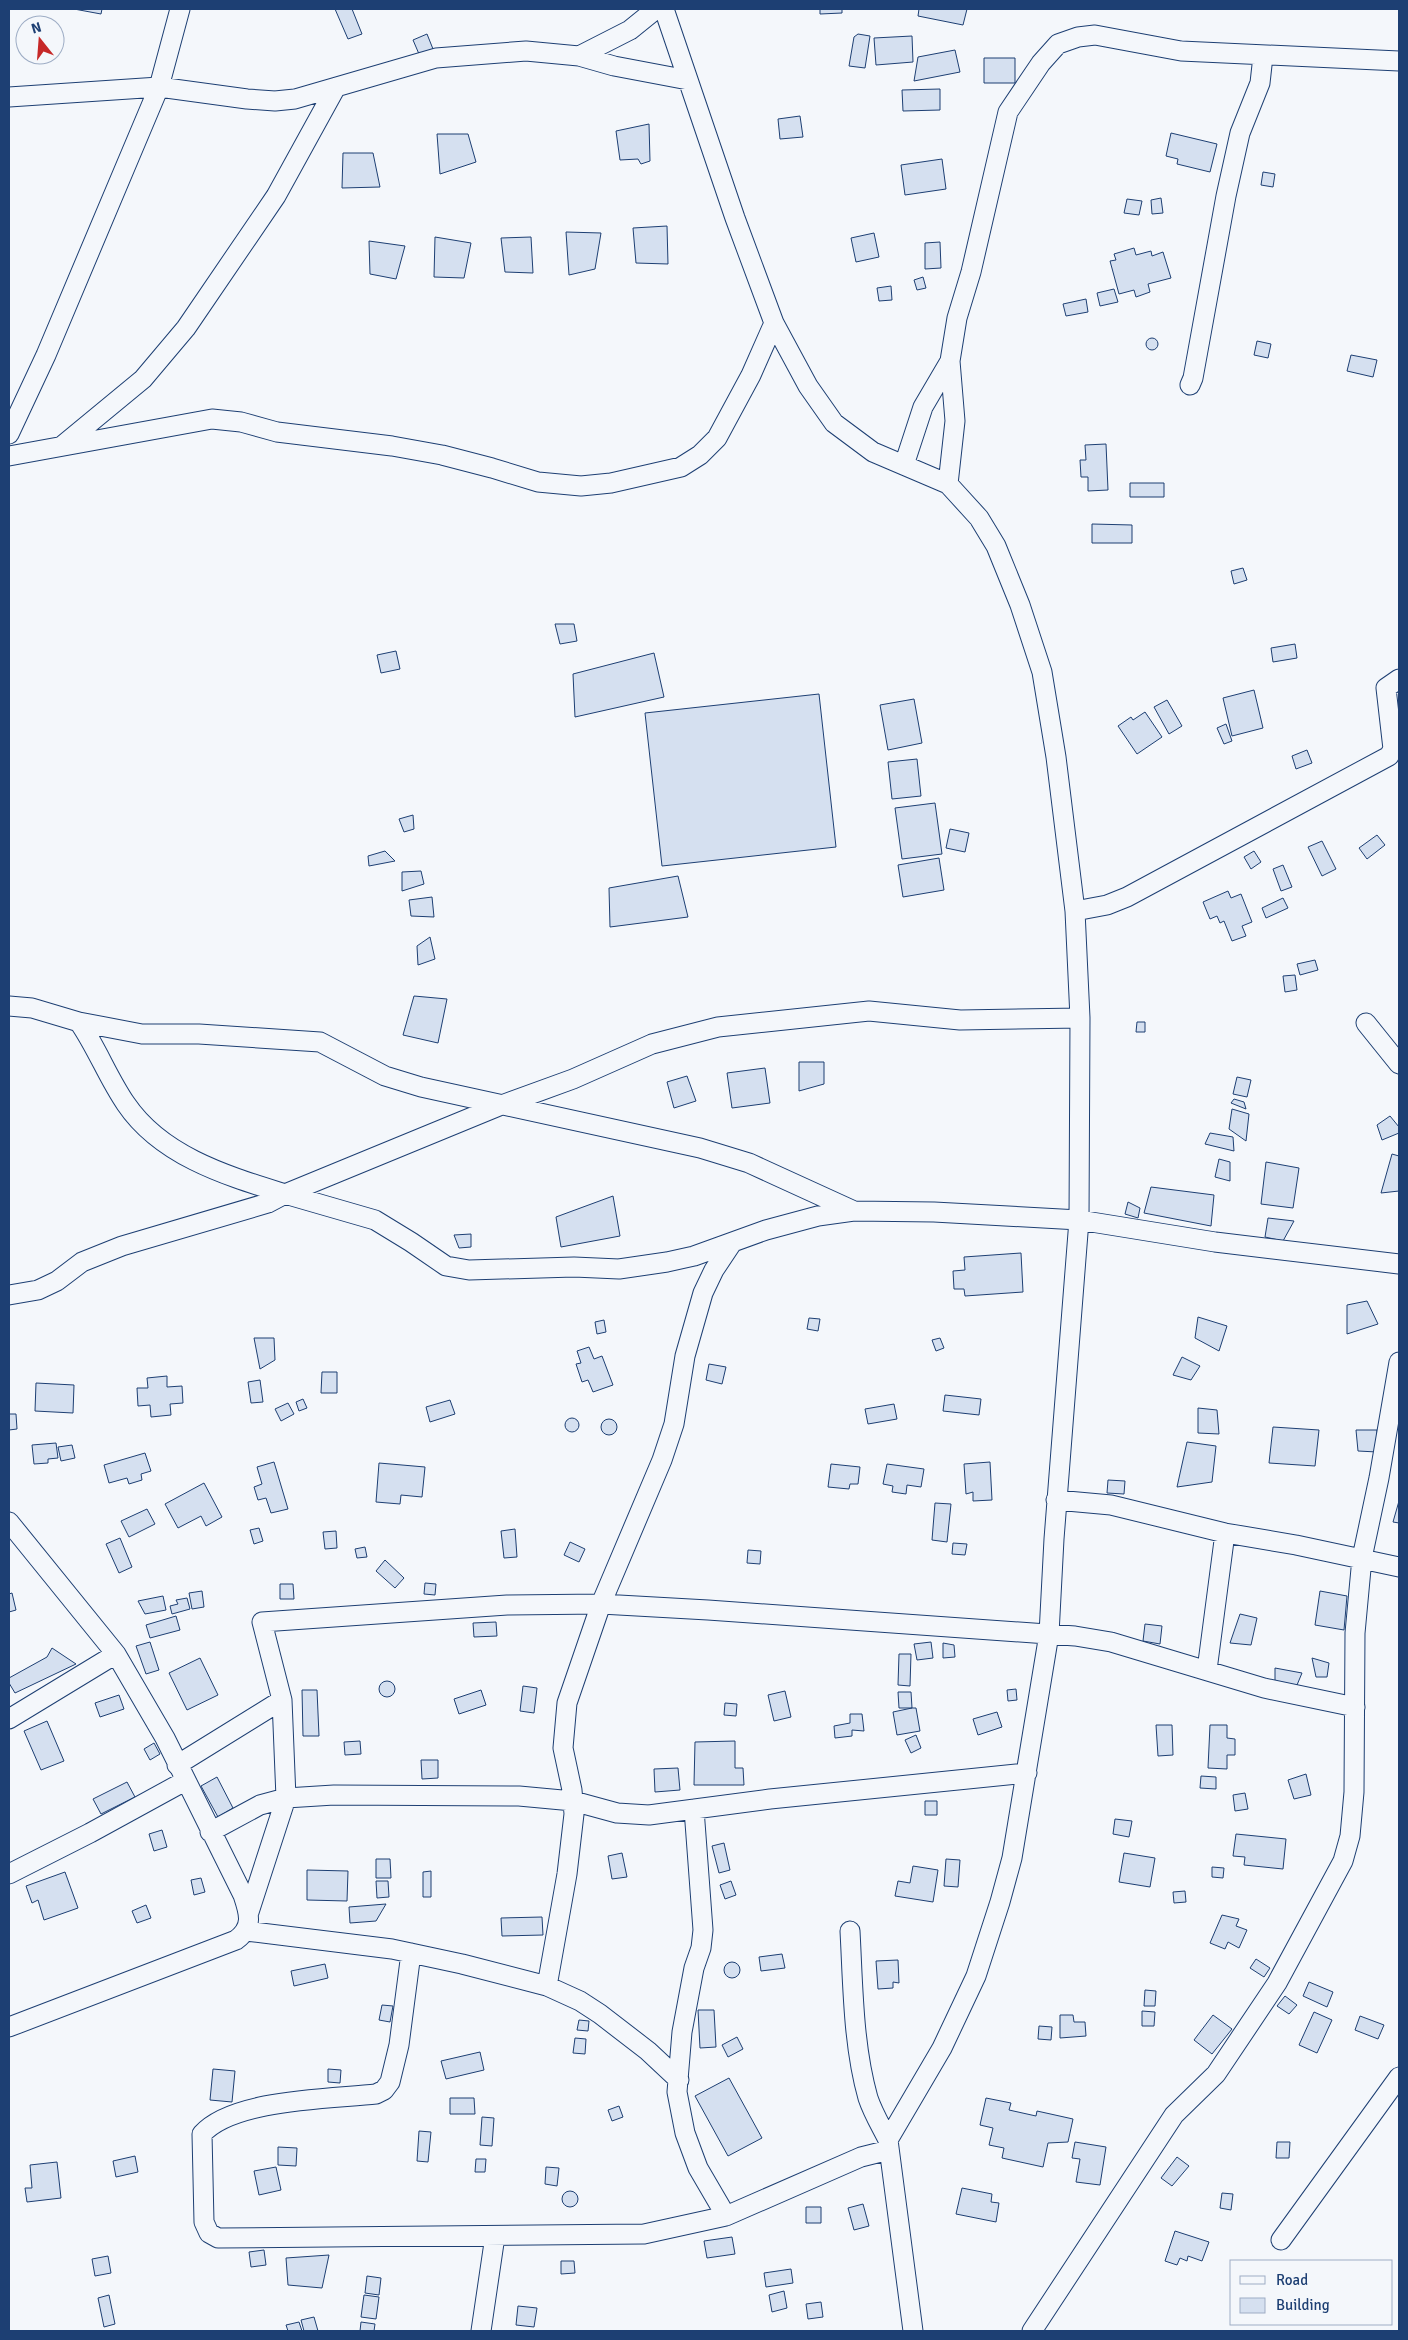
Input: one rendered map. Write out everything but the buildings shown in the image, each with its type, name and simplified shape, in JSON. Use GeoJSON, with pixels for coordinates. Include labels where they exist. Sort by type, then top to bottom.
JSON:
{"type":"FeatureCollection","features":[{"type":"Feature","properties":{"kind":"street"},"geometry":{"type":"LineString","coordinates":[[9,434],[46,355],[159,87],[180,9]]}},
{"type":"Feature","properties":{"kind":"street"},"geometry":{"type":"LineString","coordinates":[[579,56],[630,30],[656,9]]}},
{"type":"Feature","properties":{"kind":"street"},"geometry":{"type":"LineString","coordinates":[[411,1953],[399,2045],[390,2082],[384,2090],[376,2094],[280,2103],[244,2112],[219,2121],[202,2134],[204,2222],[209,2233],[218,2238],[644,2234],[726,2216],[889,2145],[942,2048],[976,1976],[1000,1902],[1012,1858],[1049,1634],[1056,1500],[1079,1220],[1080,1018],[1075,911],[1056,757],[1042,672],[1020,605],[996,546],[979,518],[948,484],[873,452],[834,423],[808,386],[774,324],[735,218],[664,9]]}},
{"type":"Feature","properties":{"kind":"street"},"geometry":{"type":"LineString","coordinates":[[948,484],[955,421],[950,361],[957,318],[970,272],[1008,112],[1041,63],[1058,44],[1078,37],[1095,35],[1181,51],[1399,61]]}},
{"type":"Feature","properties":{"kind":"street"},"geometry":{"type":"LineString","coordinates":[[9,97],[159,87],[275,101],[295,99],[436,58],[526,52],[579,56],[614,66],[688,80]]}},
{"type":"Feature","properties":{"kind":"street"},"geometry":{"type":"LineString","coordinates":[[1190,384],[1193,378],[1226,196],[1240,133],[1260,83],[1263,56]]}},
{"type":"Feature","properties":{"kind":"street"},"geometry":{"type":"LineString","coordinates":[[60,447],[143,380],[186,328],[276,196],[336,88]]}},
{"type":"Feature","properties":{"kind":"street"},"geometry":{"type":"LineString","coordinates":[[9,456],[212,419],[241,422],[277,432],[392,446],[492,468],[538,482],[581,486],[611,484],[681,467],[700,456],[717,438],[751,375],[774,324]]}},
{"type":"Feature","properties":{"kind":"street"},"geometry":{"type":"LineString","coordinates":[[904,465],[923,407],[950,361]]}},
{"type":"Feature","properties":{"kind":"street"},"geometry":{"type":"LineString","coordinates":[[1075,911],[1107,905],[1127,897],[1388,756],[1392,749],[1386,688],[1399,678]]}},
{"type":"Feature","properties":{"kind":"street"},"geometry":{"type":"LineString","coordinates":[[9,1006],[32,1008],[79,1022],[142,1034],[199,1034],[320,1042],[385,1076],[420,1087],[499,1106],[700,1148],[749,1163],[854,1211]]}},
{"type":"Feature","properties":{"kind":"street"},"geometry":{"type":"LineString","coordinates":[[9,1295],[38,1290],[57,1281],[82,1262],[122,1246],[268,1203],[499,1106],[573,1079],[652,1044],[718,1027],[869,1011],[960,1020],[1080,1018]]}},
{"type":"Feature","properties":{"kind":"street"},"geometry":{"type":"LineString","coordinates":[[79,1022],[127,1105],[151,1134],[218,1172],[375,1220],[446,1266],[468,1270],[574,1267],[619,1269],[667,1262],[732,1243],[766,1230],[818,1216],[854,1211],[934,1212],[1079,1220],[1215,1242],[1399,1264]]}},
{"type":"Feature","properties":{"kind":"street"},"geometry":{"type":"LineString","coordinates":[[1366,1023],[1399,1064]]}},
{"type":"Feature","properties":{"kind":"street"},"geometry":{"type":"LineString","coordinates":[[546,1986],[567,1874],[574,1801],[563,1748],[567,1703],[601,1604],[662,1460],[674,1424],[685,1356],[704,1293],[714,1270],[732,1243]]}},
{"type":"Feature","properties":{"kind":"street"},"geometry":{"type":"LineString","coordinates":[[1032,2331],[1174,2115],[1216,2074],[1277,1983],[1343,1861],[1350,1836],[1354,1792],[1356,1633],[1362,1558],[1379,1478],[1399,1362]]}},
{"type":"Feature","properties":{"kind":"street"},"geometry":{"type":"LineString","coordinates":[[1056,1500],[1111,1505],[1225,1534],[1362,1558],[1399,1567]]}},
{"type":"Feature","properties":{"kind":"street"},"geometry":{"type":"LineString","coordinates":[[9,1522],[116,1654],[165,1738],[210,1832],[243,1895],[248,1921]]}},
{"type":"Feature","properties":{"kind":"street"},"geometry":{"type":"LineString","coordinates":[[1207,1670],[1225,1534]]}},
{"type":"Feature","properties":{"kind":"street"},"geometry":{"type":"LineString","coordinates":[[9,2027],[236,1940],[248,1921],[286,1798],[282,1700],[262,1622],[507,1605],[601,1604],[1049,1634],[1111,1642],[1264,1688],[1356,1707]]}},
{"type":"Feature","properties":{"kind":"street"},"geometry":{"type":"LineString","coordinates":[[9,1719],[116,1654]]}},
{"type":"Feature","properties":{"kind":"street"},"geometry":{"type":"LineString","coordinates":[[9,1874],[90,1834],[182,1773],[282,1700]]}},
{"type":"Feature","properties":{"kind":"street"},"geometry":{"type":"LineString","coordinates":[[210,1832],[260,1805],[286,1798],[334,1796],[519,1796],[574,1801],[617,1813],[649,1815],[779,1798],[1027,1774]]}},
{"type":"Feature","properties":{"kind":"street"},"geometry":{"type":"LineString","coordinates":[[694,1809],[703,1930],[701,1948],[694,1968],[682,2032],[677,2092],[685,2133],[698,2168],[726,2216]]}},
{"type":"Feature","properties":{"kind":"street"},"geometry":{"type":"LineString","coordinates":[[248,1921],[411,1953],[546,1986],[580,2001],[600,2014],[648,2051],[679,2080]]}},
{"type":"Feature","properties":{"kind":"street"},"geometry":{"type":"LineString","coordinates":[[850,1931],[855,2027],[868,2098],[889,2145],[910,2331]]}},
{"type":"Feature","properties":{"kind":"street"},"geometry":{"type":"LineString","coordinates":[[1281,2240],[1399,2077]]}},
{"type":"Feature","properties":{"kind":"street"},"geometry":{"type":"LineString","coordinates":[[481,2331],[495,2236]]}}]}
